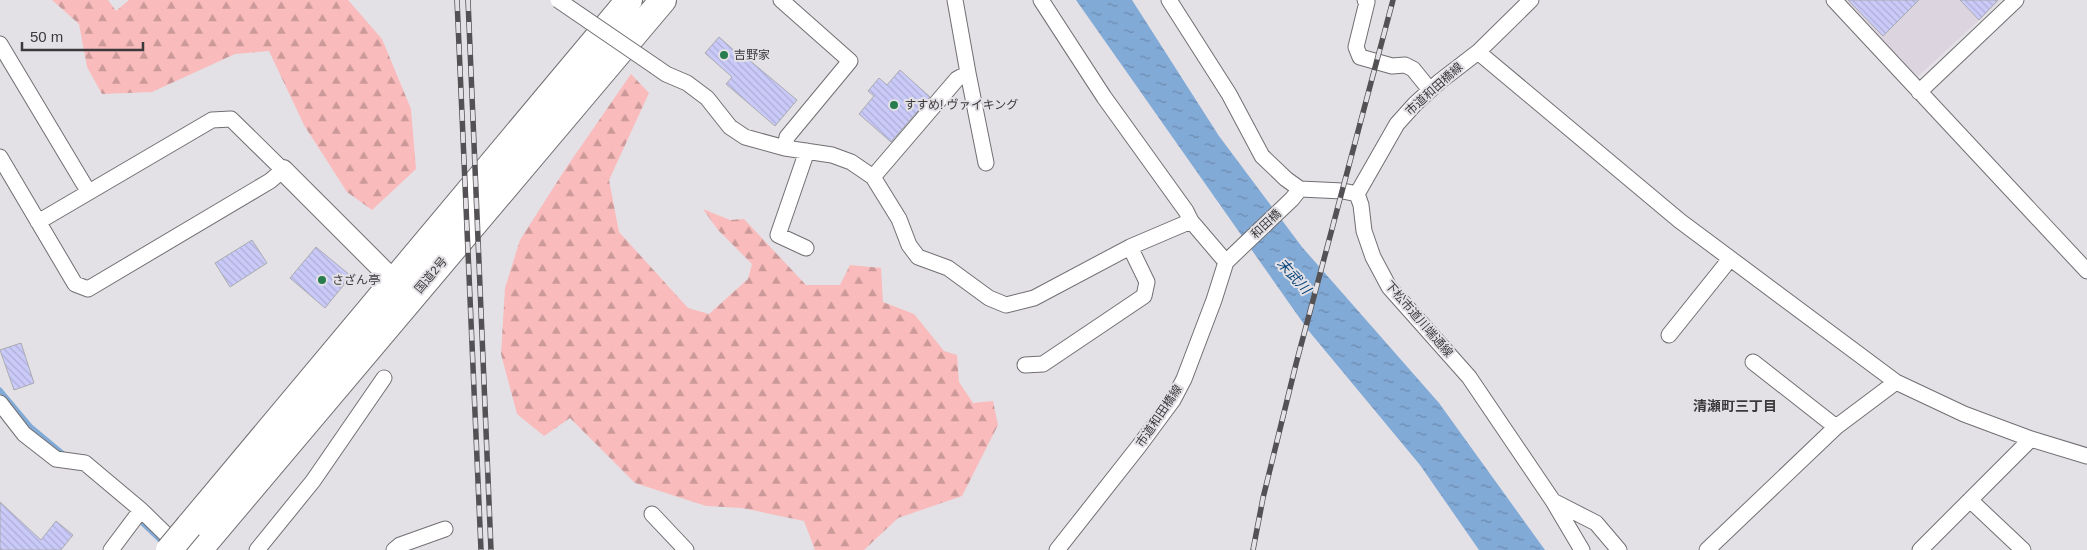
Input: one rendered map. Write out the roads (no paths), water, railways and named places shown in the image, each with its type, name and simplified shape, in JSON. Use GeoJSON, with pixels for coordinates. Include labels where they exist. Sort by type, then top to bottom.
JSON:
{"type":"FeatureCollection","features":[{"type":"Feature","properties":{"kind":"highway","name":"国道2号"},"geometry":{"type":"LineString","coordinates":[[169,550],[194,542],[402,290],[629,0]]}},
{"type":"Feature","properties":{"kind":"highway","name":"国道2号"},"geometry":{"type":"LineString","coordinates":[[402,290],[663,0]]}},
{"type":"Feature","properties":{"kind":"street"},"geometry":{"type":"LineString","coordinates":[[558,0],[656,68],[686,83],[708,98],[730,127],[745,137],[785,148],[832,155],[851,162],[873,177],[899,219],[909,245],[918,257],[948,268],[989,298],[1006,305],[1034,298],[1130,248],[1191,221]]}},
{"type":"Feature","properties":{"kind":"street"},"geometry":{"type":"LineString","coordinates":[[781,0],[850,61],[787,137],[785,148]]}},
{"type":"Feature","properties":{"kind":"street"},"geometry":{"type":"LineString","coordinates":[[955,0],[986,163]]}},
{"type":"Feature","properties":{"kind":"street"},"geometry":{"type":"LineString","coordinates":[[1041,0],[1104,97],[1186,211],[1191,221],[1226,262]]}},
{"type":"Feature","properties":{"kind":"street"},"geometry":{"type":"LineString","coordinates":[[1168,0],[1229,94],[1262,156],[1286,179],[1296,194],[1343,191],[1357,194]]}},
{"type":"Feature","properties":{"kind":"street"},"geometry":{"type":"LineString","coordinates":[[1365,0],[1367,2],[1356,47],[1360,57],[1392,66],[1405,65],[1413,69],[1430,90]]}},
{"type":"Feature","properties":{"kind":"street","name":"市道和田橋線"},"geometry":{"type":"LineString","coordinates":[[1357,194],[1397,124],[1430,90],[1478,52],[1531,0]]}},
{"type":"Feature","properties":{"kind":"street"},"geometry":{"type":"LineString","coordinates":[[1834,0],[2087,271]]}},
{"type":"Feature","properties":{"kind":"street"},"geometry":{"type":"LineString","coordinates":[[1919,92],[2016,0]]}},
{"type":"Feature","properties":{"kind":"street"},"geometry":{"type":"LineString","coordinates":[[0,44],[88,191]]}},
{"type":"Feature","properties":{"kind":"street"},"geometry":{"type":"LineString","coordinates":[[1478,52],[1673,214],[1730,259],[1896,382],[1964,414],[2031,439],[2087,456]]}},
{"type":"Feature","properties":{"kind":"street"},"geometry":{"type":"LineString","coordinates":[[873,177],[957,79],[968,73]]}},
{"type":"Feature","properties":{"kind":"street"},"geometry":{"type":"LineString","coordinates":[[38,222],[212,120],[232,119],[402,290]]}},
{"type":"Feature","properties":{"kind":"street"},"geometry":{"type":"LineString","coordinates":[[806,248],[778,235],[807,152]]}},
{"type":"Feature","properties":{"kind":"street"},"geometry":{"type":"LineString","coordinates":[[0,157],[75,284],[88,289],[270,181],[283,170]]}},
{"type":"Feature","properties":{"kind":"street","name":"和田橋"},"geometry":{"type":"LineString","coordinates":[[1226,262],[1296,194]]}},
{"type":"Feature","properties":{"kind":"street","name":"下松市道川端通線"},"geometry":{"type":"LineString","coordinates":[[1357,194],[1361,205],[1364,231],[1373,257],[1389,287],[1469,377],[1553,502],[1582,550]]}},
{"type":"Feature","properties":{"kind":"street"},"geometry":{"type":"LineString","coordinates":[[1026,366],[1043,364],[1144,296],[1147,282],[1130,248]]}},
{"type":"Feature","properties":{"kind":"street"},"geometry":{"type":"LineString","coordinates":[[1669,335],[1730,259]]}},
{"type":"Feature","properties":{"kind":"street","name":"市道和田橋線"},"geometry":{"type":"LineString","coordinates":[[1057,550],[1173,400],[1191,361],[1226,262]]}},
{"type":"Feature","properties":{"kind":"street"},"geometry":{"type":"LineString","coordinates":[[1754,362],[1836,427]]}},
{"type":"Feature","properties":{"kind":"street"},"geometry":{"type":"LineString","coordinates":[[257,550],[313,481],[384,378]]}},
{"type":"Feature","properties":{"kind":"street"},"geometry":{"type":"LineString","coordinates":[[1707,550],[1836,427],[1896,382]]}},
{"type":"Feature","properties":{"kind":"street"},"geometry":{"type":"LineString","coordinates":[[0,403],[24,434],[56,459],[85,463],[141,511],[194,542]]}},
{"type":"Feature","properties":{"kind":"street"},"geometry":{"type":"LineString","coordinates":[[1920,550],[2031,439]]}},
{"type":"Feature","properties":{"kind":"street"},"geometry":{"type":"LineString","coordinates":[[1970,500],[2023,550]]}},
{"type":"Feature","properties":{"kind":"street"},"geometry":{"type":"LineString","coordinates":[[1553,502],[1596,523],[1619,550]]}},
{"type":"Feature","properties":{"kind":"street"},"geometry":{"type":"LineString","coordinates":[[111,550],[141,511]]}},
{"type":"Feature","properties":{"kind":"street"},"geometry":{"type":"LineString","coordinates":[[652,514],[686,550]]}},
{"type":"Feature","properties":{"kind":"street"},"geometry":{"type":"LineString","coordinates":[[394,550],[400,545],[445,529]]}},
{"type":"Feature","properties":{"kind":"water","name":"末武川"},"geometry":{"type":"Polygon","coordinates":[[[1076,0],[1132,0],[1219,136],[1302,247],[1439,403],[1545,550],[1479,550],[1420,465],[1308,330],[1076,0]]]}},
{"type":"Feature","properties":{"kind":"waterway"},"geometry":{"type":"LineString","coordinates":[[0,390],[31,427],[67,457]]}},
{"type":"Feature","properties":{"kind":"waterway"},"geometry":{"type":"LineString","coordinates":[[137,518],[163,543]]}},
{"type":"Feature","properties":{"kind":"railway"},"geometry":{"type":"LineString","coordinates":[[457,0],[481,550]]}},
{"type":"Feature","properties":{"kind":"railway"},"geometry":{"type":"LineString","coordinates":[[468,0],[491,550]]}},
{"type":"Feature","properties":{"kind":"railway"},"geometry":{"type":"LineString","coordinates":[[1253,550],[1263,498],[1296,364],[1393,0]]}},
{"type":"Feature","properties":{"kind":"place","name":"吉野家"},"geometry":{"type":"Point","coordinates":[724,55]}},
{"type":"Feature","properties":{"kind":"place","name":"すすめ! ヴァイキング"},"geometry":{"type":"Point","coordinates":[894,105]}},
{"type":"Feature","properties":{"kind":"place","name":"さざん亭"},"geometry":{"type":"Point","coordinates":[322,280]}},
{"type":"Feature","properties":{"kind":"district","name":"清瀬町三丁目"},"geometry":{"type":"Point","coordinates":[1735,406]}}]}
